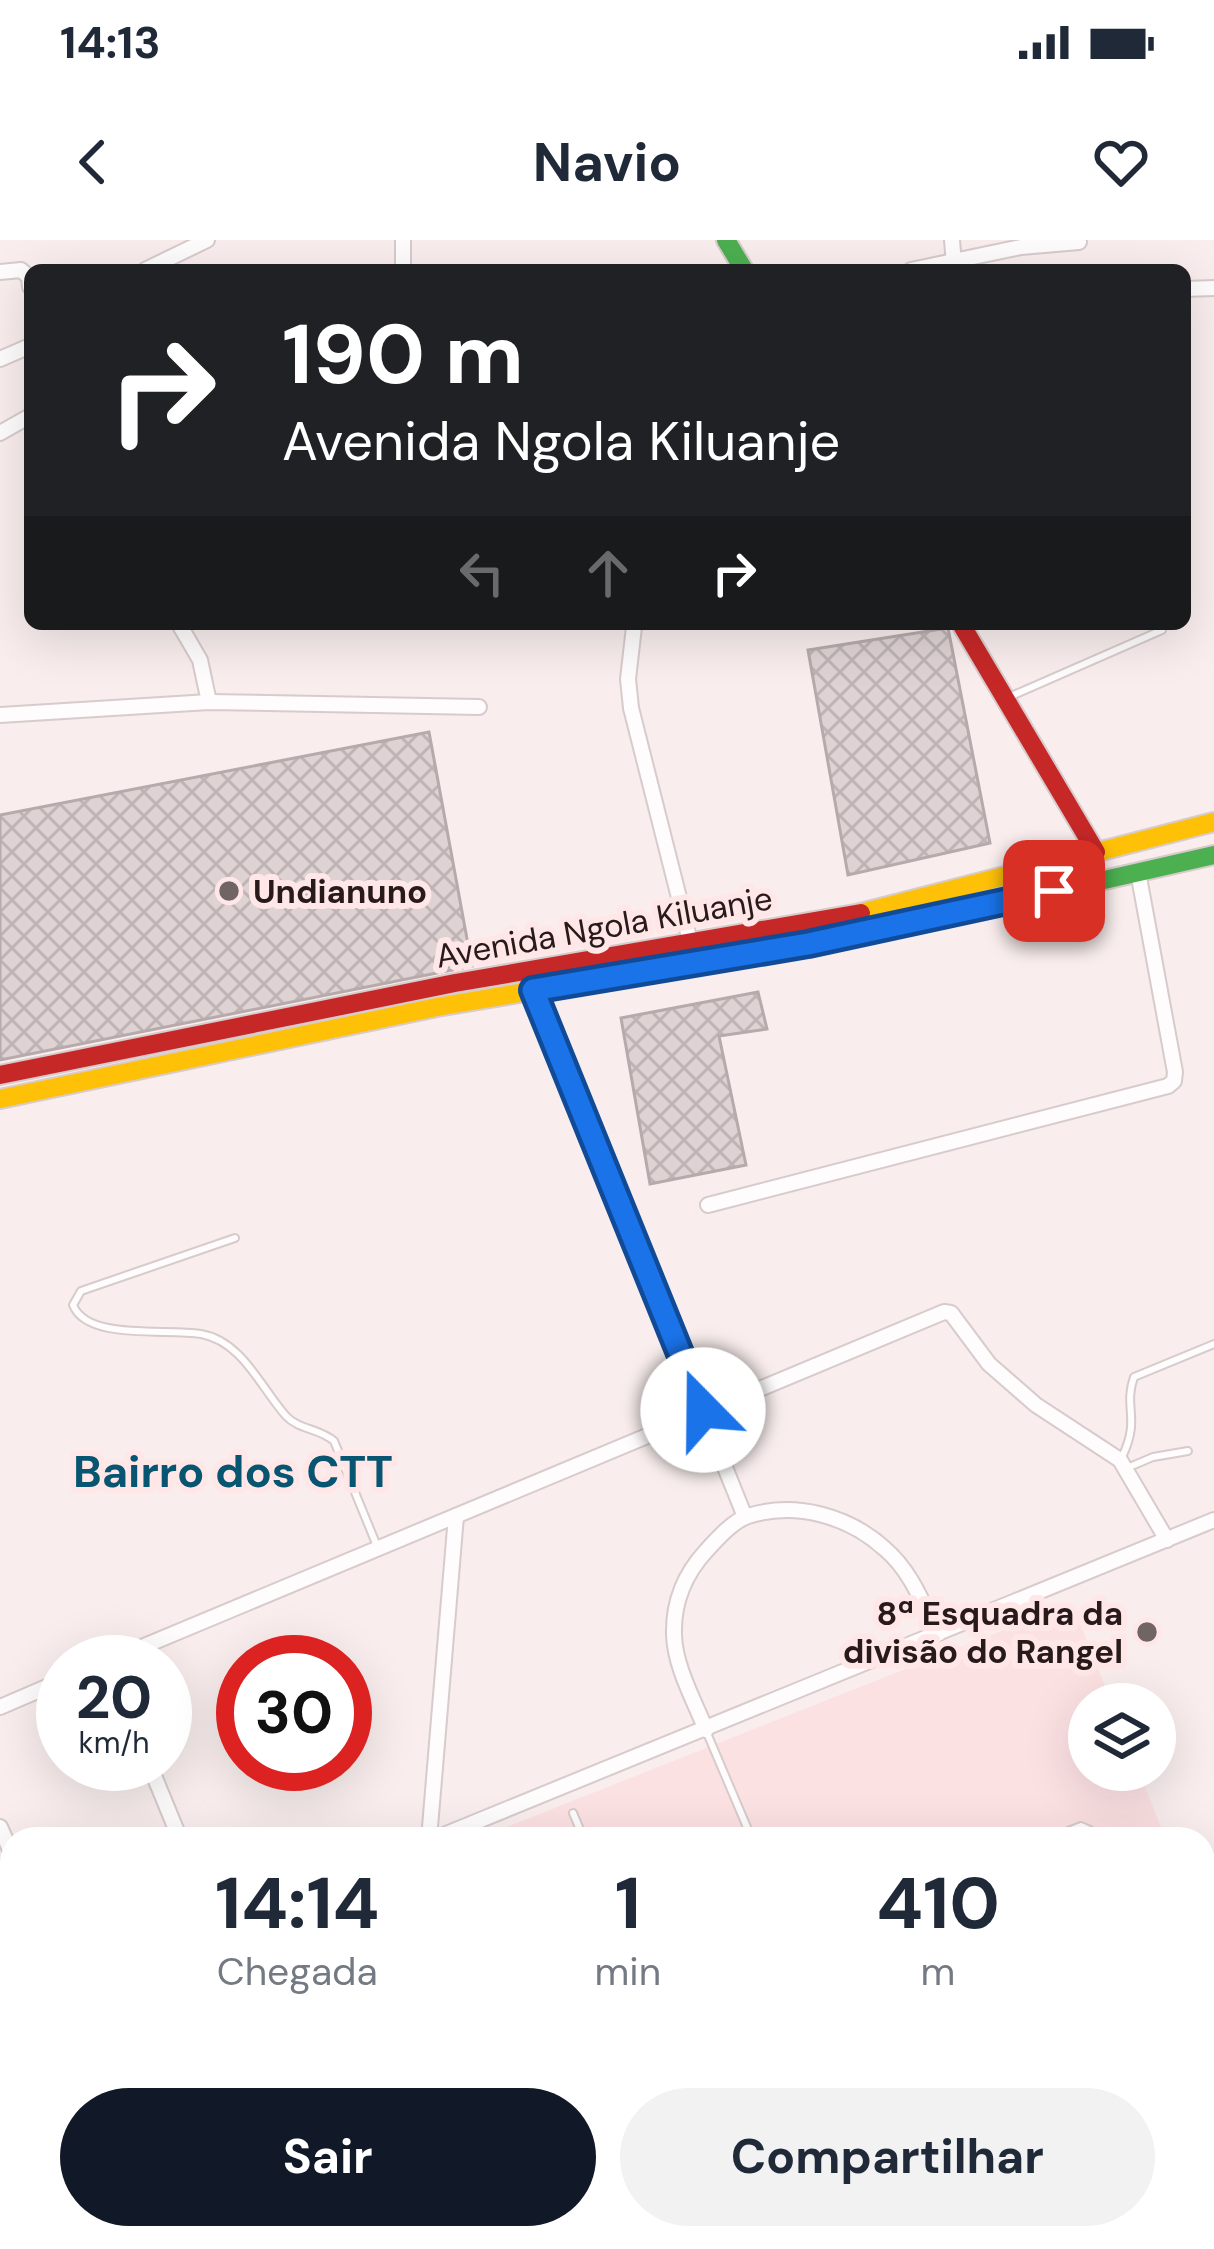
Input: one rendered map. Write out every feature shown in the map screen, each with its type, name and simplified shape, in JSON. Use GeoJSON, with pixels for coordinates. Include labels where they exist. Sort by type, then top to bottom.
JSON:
{"type":"FeatureCollection","features":[{"type":"Feature","properties":{"kind":"main road"},"geometry":{"type":"LineString","coordinates":[[966,630],[1096,852]]}},
{"type":"Feature","properties":{"kind":"main road","name":"Avenida Ngola Kiluanje"},"geometry":{"type":"LineString","coordinates":[[0,1075],[455,983],[872,911],[1214,823]]}},
{"type":"Feature","properties":{"kind":"main road","name":"Avenida Ngola Kiluanje"},"geometry":{"type":"LineString","coordinates":[[0,1100],[533,990],[885,930],[1214,855]]}},
{"type":"Feature","properties":{"kind":"street"},"geometry":{"type":"LineString","coordinates":[[157,264],[207,240]]}},
{"type":"Feature","properties":{"kind":"street"},"geometry":{"type":"LineString","coordinates":[[962,264],[1038,244],[1079,242]]}},
{"type":"Feature","properties":{"kind":"street"},"geometry":{"type":"LineString","coordinates":[[182,630],[200,660],[209,702]]}},
{"type":"Feature","properties":{"kind":"street"},"geometry":{"type":"LineString","coordinates":[[634,630],[628,679],[632,708],[690,941]]}},
{"type":"Feature","properties":{"kind":"street"},"geometry":{"type":"LineString","coordinates":[[0,715],[209,702],[479,706]]}},
{"type":"Feature","properties":{"kind":"street"},"geometry":{"type":"LineString","coordinates":[[708,1205],[1168,1086],[1175,1072],[1138,872]]}},
{"type":"Feature","properties":{"kind":"street"},"geometry":{"type":"LineString","coordinates":[[533,990],[745,1517]]}},
{"type":"Feature","properties":{"kind":"street"},"geometry":{"type":"LineString","coordinates":[[170,1635],[944,1312],[951,1313],[989,1364],[1036,1405],[1124,1464],[1167,1540]]}},
{"type":"Feature","properties":{"kind":"street"},"geometry":{"type":"LineString","coordinates":[[706,1730],[680,1664],[675,1616],[692,1567],[745,1517],[810,1511],[833,1517],[872,1539],[906,1569],[938,1634]]}},
{"type":"Feature","properties":{"kind":"street"},"geometry":{"type":"LineString","coordinates":[[433,1827],[456,1516]]}},
{"type":"Feature","properties":{"kind":"street"},"geometry":{"type":"LineString","coordinates":[[462,1827],[1214,1520]]}},
{"type":"Feature","properties":{"kind":"street"},"geometry":{"type":"LineString","coordinates":[[0,1707],[36,1692]]}},
{"type":"Feature","properties":{"kind":"street"},"geometry":{"type":"LineString","coordinates":[[160,1791],[175,1827]]}},
{"type":"Feature","properties":{"kind":"lane"},"geometry":{"type":"LineString","coordinates":[[1006,699],[1162,630]]}},
{"type":"Feature","properties":{"kind":"lane"},"geometry":{"type":"LineString","coordinates":[[235,1238],[81,1291],[73,1305],[77,1316],[97,1327],[203,1334],[228,1347],[244,1360],[288,1418],[334,1441],[378,1548]]}},
{"type":"Feature","properties":{"kind":"lane"},"geometry":{"type":"LineString","coordinates":[[1188,1451],[1124,1464],[1135,1421],[1134,1377],[1214,1344]]}},
{"type":"Feature","properties":{"kind":"lane"},"geometry":{"type":"LineString","coordinates":[[706,1730],[747,1827]]}},
{"type":"Feature","properties":{"kind":"lane"},"geometry":{"type":"LineString","coordinates":[[573,1813],[579,1827]]}},
{"type":"Feature","properties":{"kind":"shaded area"},"geometry":{"type":"Polygon","coordinates":[[[1072,1603],[1104,1683],[1068,1683],[1068,1791],[1147,1791],[1161,1827],[507,1827],[1072,1603]]]}},
{"type":"Feature","properties":{"kind":"building"},"geometry":{"type":"Polygon","coordinates":[[[948,630],[990,843],[848,875],[808,650],[948,630]]]}},
{"type":"Feature","properties":{"kind":"building","name":"Undianuno"},"geometry":{"type":"Polygon","coordinates":[[[429,732],[472,966],[0,1060],[0,815],[429,732]]]}},
{"type":"Feature","properties":{"kind":"building"},"geometry":{"type":"Polygon","coordinates":[[[758,992],[767,1029],[719,1036],[746,1165],[650,1184],[621,1018],[758,992]]]}},
{"type":"Feature","properties":{"kind":"traffic: fast"},"geometry":{"type":"LineString","coordinates":[[726,240],[740,264]]}},
{"type":"Feature","properties":{"kind":"traffic: fast"},"geometry":{"type":"LineString","coordinates":[[818,942],[1214,855]]}},
{"type":"Feature","properties":{"kind":"traffic: slow"},"geometry":{"type":"LineString","coordinates":[[861,913],[1214,822]]}},
{"type":"Feature","properties":{"kind":"traffic: slow"},"geometry":{"type":"LineString","coordinates":[[0,1099],[437,1007],[818,942]]}},
{"type":"Feature","properties":{"kind":"traffic: jam"},"geometry":{"type":"LineString","coordinates":[[965,630],[1096,852]]}},
{"type":"Feature","properties":{"kind":"traffic: jam"},"geometry":{"type":"LineString","coordinates":[[0,1075],[455,983],[861,913]]}},
{"type":"Feature","properties":{"kind":"place","name":"Undianuno"},"geometry":{"type":"Point","coordinates":[229,891]}},
{"type":"Feature","properties":{"kind":"place","name":"8ª Esquadra da divisão do Rangel"},"geometry":{"type":"Point","coordinates":[1147,1632]}},
{"type":"Feature","properties":{"kind":"district","name":"Bairro dos CTT"},"geometry":{"type":"Point","coordinates":[233,1471]}},
{"type":"Feature","properties":{"kind":"route"},"geometry":{"type":"LineString","coordinates":[[703,1410],[533,990],[885,930],[1054,891]]}}]}
